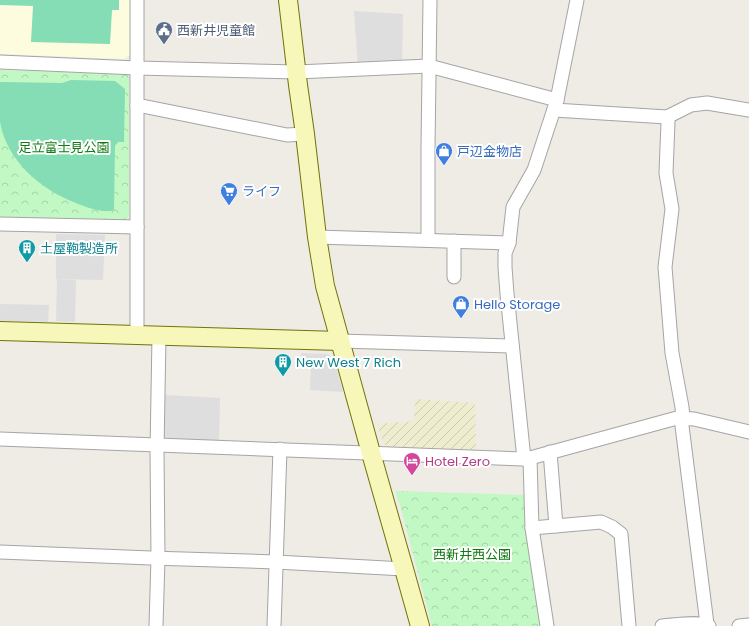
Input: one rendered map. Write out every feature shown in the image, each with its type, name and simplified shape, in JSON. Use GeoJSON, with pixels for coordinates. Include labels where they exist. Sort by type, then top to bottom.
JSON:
{"type":"FeatureCollection","features":[{"type":"Feature","properties":{"kind":"street"},"geometry":{"type":"LineString","coordinates":[[137,335],[138,0]]}},
{"type":"Feature","properties":{"kind":"street"},"geometry":{"type":"LineString","coordinates":[[288,0],[317,237],[325,286],[420,626]]}},
{"type":"Feature","properties":{"kind":"street"},"geometry":{"type":"LineString","coordinates":[[428,240],[430,0]]}},
{"type":"Feature","properties":{"kind":"street"},"geometry":{"type":"LineString","coordinates":[[547,626],[532,528],[527,459],[512,346],[504,267],[505,253],[509,243],[513,207],[534,170],[555,105],[577,0]]}},
{"type":"Feature","properties":{"kind":"street"},"geometry":{"type":"LineString","coordinates":[[0,62],[137,68],[297,72],[429,66],[555,105],[667,117],[691,105],[707,102],[749,110]]}},
{"type":"Feature","properties":{"kind":"street"},"geometry":{"type":"LineString","coordinates":[[137,105],[287,135],[305,134]]}},
{"type":"Feature","properties":{"kind":"street"},"geometry":{"type":"LineString","coordinates":[[662,626],[676,624],[708,625],[682,426],[682,407],[672,353],[666,267],[672,209],[666,173],[667,117]]}},
{"type":"Feature","properties":{"kind":"street"},"geometry":{"type":"LineString","coordinates":[[0,224],[137,227]]}},
{"type":"Feature","properties":{"kind":"street"},"geometry":{"type":"LineString","coordinates":[[317,237],[509,243]]}},
{"type":"Feature","properties":{"kind":"street"},"geometry":{"type":"LineString","coordinates":[[454,241],[454,277]]}},
{"type":"Feature","properties":{"kind":"street"},"geometry":{"type":"LineString","coordinates":[[0,331],[512,346]]}},
{"type":"Feature","properties":{"kind":"street"},"geometry":{"type":"LineString","coordinates":[[156,626],[158,558],[157,445],[159,336]]}},
{"type":"Feature","properties":{"kind":"street"},"geometry":{"type":"LineString","coordinates":[[0,439],[527,459],[677,418],[694,419],[749,432]]}},
{"type":"Feature","properties":{"kind":"street"},"geometry":{"type":"LineString","coordinates":[[274,626],[280,449]]}},
{"type":"Feature","properties":{"kind":"street"},"geometry":{"type":"LineString","coordinates":[[550,452],[556,526]]}},
{"type":"Feature","properties":{"kind":"street"},"geometry":{"type":"LineString","coordinates":[[532,528],[601,522],[612,527],[621,534],[628,626]]}},
{"type":"Feature","properties":{"kind":"street"},"geometry":{"type":"LineString","coordinates":[[0,552],[276,562],[404,569]]}},
{"type":"Feature","properties":{"kind":"street"},"geometry":{"type":"LineString","coordinates":[[739,626],[749,625]]}},
{"type":"Feature","properties":{"kind":"shaded area"},"geometry":{"type":"Polygon","coordinates":[[[0,0],[130,0],[130,55],[124,59],[0,54],[0,0]]]}},
{"type":"Feature","properties":{"kind":"shaded area"},"geometry":{"type":"Polygon","coordinates":[[[354,11],[403,14],[402,64],[358,66],[354,11]]]}},
{"type":"Feature","properties":{"kind":"shaded area"},"geometry":{"type":"Polygon","coordinates":[[[56,234],[105,235],[103,280],[56,279],[56,234]]]}},
{"type":"Feature","properties":{"kind":"shaded area"},"geometry":{"type":"Polygon","coordinates":[[[57,279],[76,280],[75,322],[56,321],[57,279]]]}},
{"type":"Feature","properties":{"kind":"shaded area"},"geometry":{"type":"Polygon","coordinates":[[[0,304],[49,305],[48,322],[0,321],[0,304]]]}},
{"type":"Feature","properties":{"kind":"shaded area"},"geometry":{"type":"Polygon","coordinates":[[[301,353],[328,354],[334,359],[343,392],[310,390],[311,362],[301,362],[301,353]]]}},
{"type":"Feature","properties":{"kind":"shaded area"},"geometry":{"type":"Polygon","coordinates":[[[164,395],[220,398],[219,443],[168,441],[164,437],[164,395]]]}},
{"type":"Feature","properties":{"kind":"green space"},"geometry":{"type":"Polygon","coordinates":[[[0,0],[119,0],[119,10],[112,10],[110,44],[31,42],[33,6],[0,5],[0,0]]]}},
{"type":"Feature","properties":{"kind":"green space","name":"足立富士見公園"},"geometry":{"type":"Polygon","coordinates":[[[0,70],[127,74],[129,77],[129,217],[123,222],[0,219],[0,70]]]}},
{"type":"Feature","properties":{"kind":"green space","name":"足立富士見公園"},"geometry":{"type":"Polygon","coordinates":[[[71,80],[115,81],[125,89],[124,142],[118,142],[115,146],[114,210],[100,211],[80,205],[50,190],[38,182],[18,161],[4,136],[0,122],[0,82],[62,83],[71,80]]]}},
{"type":"Feature","properties":{"kind":"green space"},"geometry":{"type":"Polygon","coordinates":[[[415,399],[475,403],[476,450],[388,447],[383,443],[377,424],[414,421],[415,399]]]}},
{"type":"Feature","properties":{"kind":"green space","name":"西新井西公園"},"geometry":{"type":"Polygon","coordinates":[[[395,491],[524,495],[541,626],[432,626],[395,491]]]}},
{"type":"Feature","properties":{"kind":"place","name":"西新井児童館"},"geometry":{"type":"Point","coordinates":[164,45]}},
{"type":"Feature","properties":{"kind":"place","name":"戸辺金物店"},"geometry":{"type":"Point","coordinates":[444,166]}},
{"type":"Feature","properties":{"kind":"place","name":"ライフ"},"geometry":{"type":"Point","coordinates":[229,206]}},
{"type":"Feature","properties":{"kind":"place","name":"土屋鞄製造所"},"geometry":{"type":"Point","coordinates":[27,263]}},
{"type":"Feature","properties":{"kind":"place","name":"Hello Storage"},"geometry":{"type":"Point","coordinates":[461,319]}},
{"type":"Feature","properties":{"kind":"place","name":"New West 7 Rich"},"geometry":{"type":"Point","coordinates":[283,377]}},
{"type":"Feature","properties":{"kind":"place","name":"Hotel Zero"},"geometry":{"type":"Point","coordinates":[412,476]}}]}
